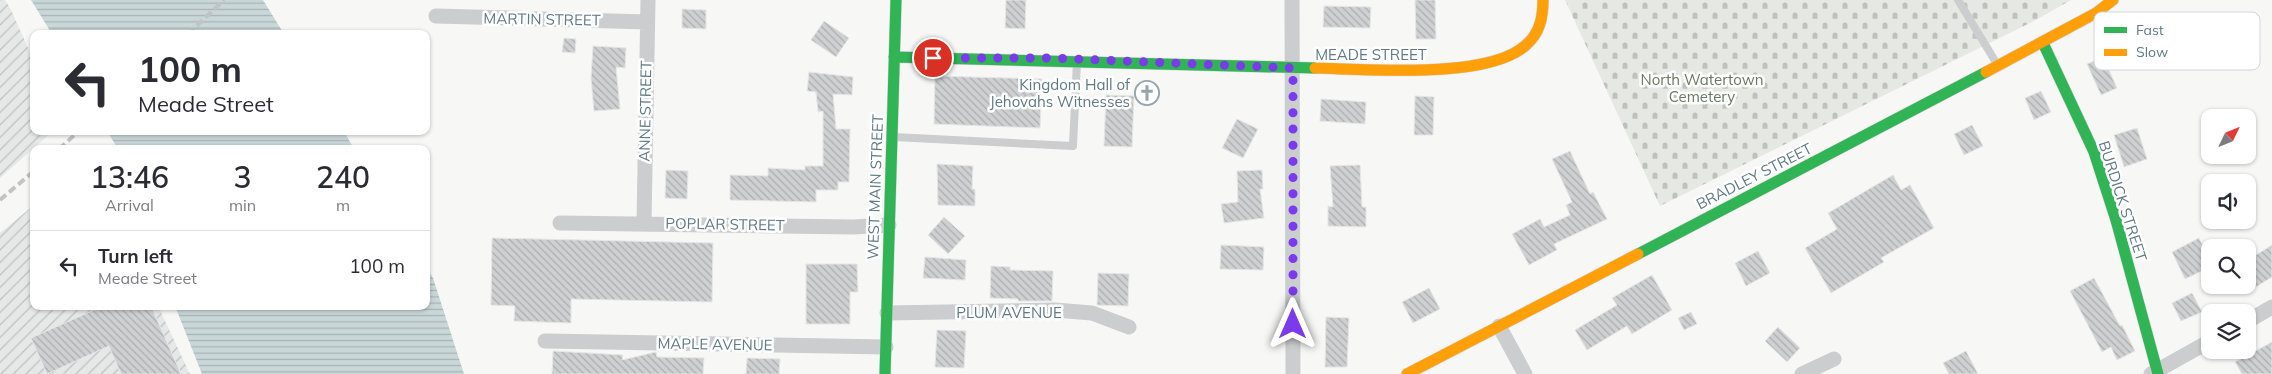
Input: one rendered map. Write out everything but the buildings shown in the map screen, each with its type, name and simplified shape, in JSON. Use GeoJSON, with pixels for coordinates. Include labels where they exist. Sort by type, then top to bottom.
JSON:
{"type":"FeatureCollection","features":[{"type":"Feature","properties":{"kind":"main road","name":"WEST MAIN STREET"},"geometry":{"type":"LineString","coordinates":[[885,374],[896,0]]}},
{"type":"Feature","properties":{"kind":"main road","name":"MEADE STREET"},"geometry":{"type":"LineString","coordinates":[[894,57],[1077,59],[1293,68],[1436,69],[1472,67],[1510,56],[1531,41],[1542,24],[1543,0]]}},
{"type":"Feature","properties":{"kind":"main road","name":"BRADLEY STREET"},"geometry":{"type":"LineString","coordinates":[[2097,12],[2113,0]]}},
{"type":"Feature","properties":{"kind":"main road","name":"BRADLEY STREET"},"geometry":{"type":"LineString","coordinates":[[1407,374],[2094,14]]}},
{"type":"Feature","properties":{"kind":"main road","name":"BURDICK STREET"},"geometry":{"type":"LineString","coordinates":[[2043,42],[2094,152],[2116,220],[2155,373]]}},
{"type":"Feature","properties":{"kind":"street","name":"ANNE STREET"},"geometry":{"type":"LineString","coordinates":[[644,222],[648,0]]}},
{"type":"Feature","properties":{"kind":"street"},"geometry":{"type":"LineString","coordinates":[[1292,0],[1293,374]]}},
{"type":"Feature","properties":{"kind":"street","name":"MARTIN STREET"},"geometry":{"type":"LineString","coordinates":[[436,16],[647,22]]}},
{"type":"Feature","properties":{"kind":"street","name":"POPLAR STREET"},"geometry":{"type":"LineString","coordinates":[[560,223],[644,222],[853,228],[889,225]]}},
{"type":"Feature","properties":{"kind":"street"},"geometry":{"type":"LineString","coordinates":[[2256,316],[2272,307]]}},
{"type":"Feature","properties":{"kind":"street","name":"PLUM AVENUE"},"geometry":{"type":"LineString","coordinates":[[887,313],[1055,310],[1092,314],[1129,327]]}},
{"type":"Feature","properties":{"kind":"street"},"geometry":{"type":"LineString","coordinates":[[1499,326],[1525,374]]}},
{"type":"Feature","properties":{"kind":"street","name":"MAPLE AVENUE"},"geometry":{"type":"LineString","coordinates":[[544,341],[886,347]]}},
{"type":"Feature","properties":{"kind":"street"},"geometry":{"type":"LineString","coordinates":[[2155,373],[2201,346]]}},
{"type":"Feature","properties":{"kind":"street"},"geometry":{"type":"LineString","coordinates":[[1802,374],[1834,359]]}},
{"type":"Feature","properties":{"kind":"lane"},"geometry":{"type":"LineString","coordinates":[[1958,0],[1998,66]]}},
{"type":"Feature","properties":{"kind":"lane"},"geometry":{"type":"LineString","coordinates":[[891,137],[1073,146],[1077,59]]}},
{"type":"Feature","properties":{"kind":"shaded area"},"geometry":{"type":"Polygon","coordinates":[[[0,0],[5,0],[30,52],[30,135],[48,135],[37,145],[30,145],[30,151],[0,178],[0,0]]]}},
{"type":"Feature","properties":{"kind":"shaded area"},"geometry":{"type":"Polygon","coordinates":[[[31,0],[263,0],[282,30],[50,30],[31,0]]]}},
{"type":"Feature","properties":{"kind":"shaded area"},"geometry":{"type":"Polygon","coordinates":[[[109,135],[346,135],[352,145],[116,145],[109,135]]]}},
{"type":"Feature","properties":{"kind":"shaded area"},"geometry":{"type":"Polygon","coordinates":[[[30,208],[30,310],[160,310],[190,374],[0,374],[0,233],[30,208]]]}},
{"type":"Feature","properties":{"kind":"shaded area"},"geometry":{"type":"Polygon","coordinates":[[[430,273],[464,374],[202,374],[177,310],[430,310],[430,273]]]}},
{"type":"Feature","properties":{"kind":"green space","name":"North Watertown Cemetery"},"geometry":{"type":"Polygon","coordinates":[[[1565,0],[2071,0],[2036,20],[1660,206],[1565,0]]]}},
{"type":"Feature","properties":{"kind":"railway"},"geometry":{"type":"LineString","coordinates":[[192,30],[224,0]]}},
{"type":"Feature","properties":{"kind":"railway"},"geometry":{"type":"LineString","coordinates":[[63,145],[75,135]]}},
{"type":"Feature","properties":{"kind":"railway"},"geometry":{"type":"LineString","coordinates":[[0,200],[30,174]]}},
{"type":"Feature","properties":{"kind":"traffic: fast"},"geometry":{"type":"LineString","coordinates":[[885,374],[896,0]]}},
{"type":"Feature","properties":{"kind":"traffic: fast"},"geometry":{"type":"LineString","coordinates":[[2043,43],[2094,152],[2116,220],[2158,374]]}},
{"type":"Feature","properties":{"kind":"traffic: fast"},"geometry":{"type":"LineString","coordinates":[[894,57],[1315,68]]}},
{"type":"Feature","properties":{"kind":"traffic: fast"},"geometry":{"type":"LineString","coordinates":[[1638,254],[1986,72]]}},
{"type":"Feature","properties":{"kind":"traffic: slow"},"geometry":{"type":"LineString","coordinates":[[1315,68],[1425,70],[1484,64],[1508,56],[1531,40],[1540,24],[1543,0]]}},
{"type":"Feature","properties":{"kind":"traffic: slow"},"geometry":{"type":"LineString","coordinates":[[2097,12],[2113,0]]}},
{"type":"Feature","properties":{"kind":"traffic: slow"},"geometry":{"type":"LineString","coordinates":[[1986,72],[2094,14]]}},
{"type":"Feature","properties":{"kind":"traffic: slow"},"geometry":{"type":"LineString","coordinates":[[1407,374],[1638,254]]}},
{"type":"Feature","properties":{"kind":"place","name":"Kingdom Hall of Jehovahs Witnesses"},"geometry":{"type":"Point","coordinates":[1147,93]}},
{"type":"Feature","properties":{"kind":"route"},"geometry":{"type":"LineString","coordinates":[[933,58],[1050,58],[1293,68],[1293,324]]}}]}
